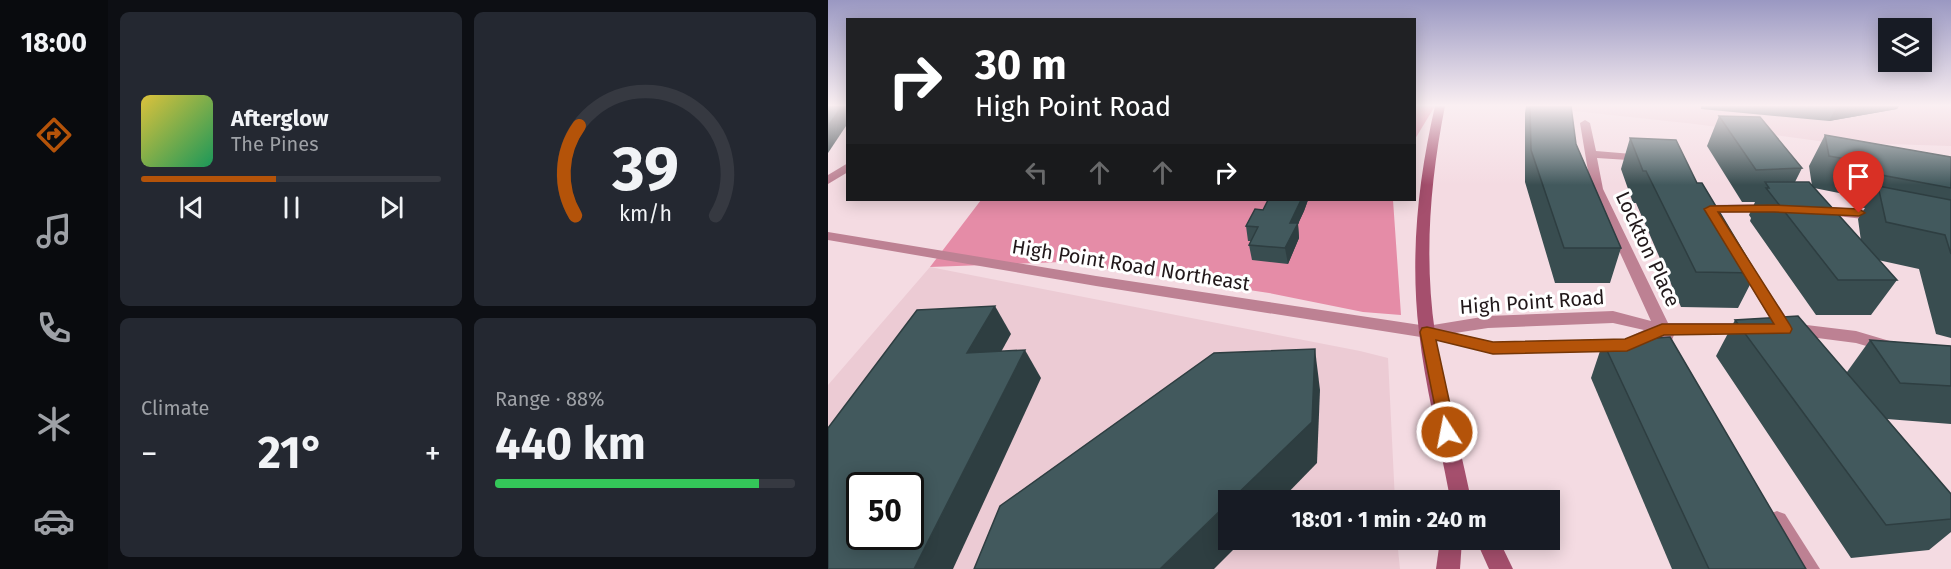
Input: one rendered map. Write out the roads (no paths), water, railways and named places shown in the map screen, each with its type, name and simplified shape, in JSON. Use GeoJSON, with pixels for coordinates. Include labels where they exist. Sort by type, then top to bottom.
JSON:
{"type":"FeatureCollection","features":[{"type":"Feature","properties":{"kind":"main road"},"geometry":{"type":"LineString","coordinates":[[1435,133],[1424,225],[1427,332],[1458,490]]}},
{"type":"Feature","properties":{"kind":"main road"},"geometry":{"type":"LineString","coordinates":[[1448,569],[1450,550]]}},
{"type":"Feature","properties":{"kind":"main road"},"geometry":{"type":"LineString","coordinates":[[1492,550],[1501,569]]}},
{"type":"Feature","properties":{"kind":"street","name":"Lockton Place"},"geometry":{"type":"LineString","coordinates":[[1587,133],[1598,189],[1662,329],[1675,350]]}},
{"type":"Feature","properties":{"kind":"street"},"geometry":{"type":"LineString","coordinates":[[1590,154],[1662,159]]}},
{"type":"Feature","properties":{"kind":"street"},"geometry":{"type":"LineString","coordinates":[[828,180],[846,167]]}},
{"type":"Feature","properties":{"kind":"street"},"geometry":{"type":"LineString","coordinates":[[1710,209],[1785,209]]}},
{"type":"Feature","properties":{"kind":"street"},"geometry":{"type":"LineString","coordinates":[[1806,210],[1859,213],[1894,220]]}},
{"type":"Feature","properties":{"kind":"street","name":"High Point Road Northeast"},"geometry":{"type":"LineString","coordinates":[[828,236],[1096,281],[1427,332]]}},
{"type":"Feature","properties":{"kind":"street"},"geometry":{"type":"LineString","coordinates":[[1735,249],[1785,329]]}},
{"type":"Feature","properties":{"kind":"street","name":"High Point Road"},"geometry":{"type":"LineString","coordinates":[[1427,332],[1488,322],[1613,317],[1662,329],[1785,329],[1856,337],[1899,350]]}},
{"type":"Feature","properties":{"kind":"street","name":"High Point Road"},"geometry":{"type":"LineString","coordinates":[[1427,332],[1493,348],[1627,345],[1662,329]]}},
{"type":"Feature","properties":{"kind":"street"},"geometry":{"type":"LineString","coordinates":[[1771,511],[1808,569]]}}]}
